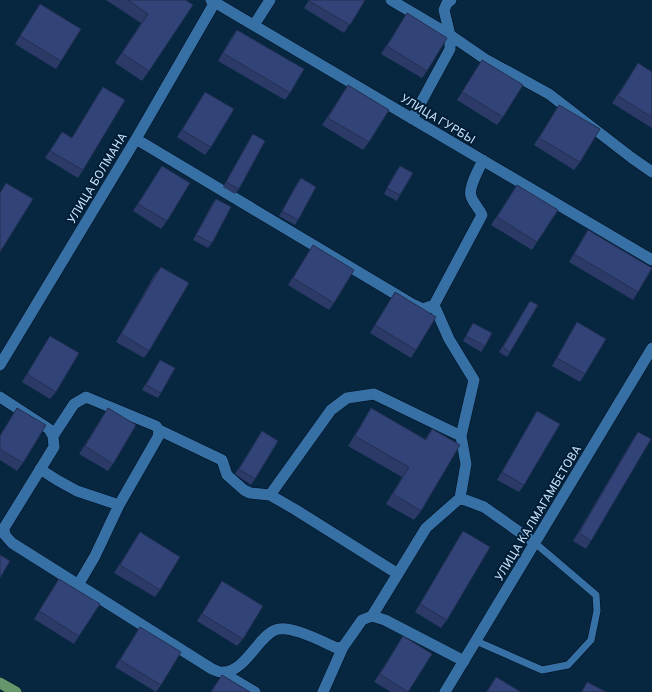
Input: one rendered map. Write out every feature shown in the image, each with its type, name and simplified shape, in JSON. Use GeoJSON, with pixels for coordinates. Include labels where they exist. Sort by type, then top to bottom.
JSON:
{"type":"FeatureCollection","features":[{"type":"Feature","properties":{"kind":"main road"},"geometry":{"type":"LineString","coordinates":[[0,683],[16,692]]}},
{"type":"Feature","properties":{"kind":"street"},"geometry":{"type":"LineString","coordinates":[[254,25],[270,0]]}},
{"type":"Feature","properties":{"kind":"street"},"geometry":{"type":"LineString","coordinates":[[392,0],[485,58],[550,94],[652,172]]}},
{"type":"Feature","properties":{"kind":"street"},"geometry":{"type":"LineString","coordinates":[[412,118],[450,49],[450,35],[444,10],[450,0]]}},
{"type":"Feature","properties":{"kind":"street","name":"УЛИЦА ГУРБЫ"},"geometry":{"type":"LineString","coordinates":[[213,1],[652,260]]}},
{"type":"Feature","properties":{"kind":"street","name":"УЛИЦА БОЛМАНА"},"geometry":{"type":"LineString","coordinates":[[0,365],[136,139],[213,1]]}},
{"type":"Feature","properties":{"kind":"street"},"geometry":{"type":"LineString","coordinates":[[136,139],[412,304],[423,309],[434,305],[482,215],[480,209],[471,197],[470,190],[483,160]]}},
{"type":"Feature","properties":{"kind":"street"},"geometry":{"type":"LineString","coordinates":[[323,692],[343,647],[362,620],[372,616],[426,528],[460,498],[466,464],[460,436],[474,380],[449,339],[434,305]]}},
{"type":"Feature","properties":{"kind":"street","name":"УЛИЦА КАЛМАГАМБЕТОВА"},"geometry":{"type":"LineString","coordinates":[[445,692],[652,348]]}},
{"type":"Feature","properties":{"kind":"street"},"geometry":{"type":"LineString","coordinates":[[270,495],[331,410],[347,398],[374,394],[460,436]]}},
{"type":"Feature","properties":{"kind":"street"},"geometry":{"type":"LineString","coordinates":[[0,397],[48,429],[53,436],[54,447],[4,528],[5,536],[12,543],[212,669],[223,672],[255,692]]}},
{"type":"Feature","properties":{"kind":"street"},"geometry":{"type":"LineString","coordinates":[[53,436],[74,404],[86,397],[156,426],[159,430],[222,460],[227,475],[244,490],[250,493],[270,495],[398,574]]}},
{"type":"Feature","properties":{"kind":"street"},"geometry":{"type":"LineString","coordinates":[[78,584],[95,556],[119,505],[158,436],[159,430]]}},
{"type":"Feature","properties":{"kind":"street"},"geometry":{"type":"LineString","coordinates":[[40,469],[77,491],[119,505]]}},
{"type":"Feature","properties":{"kind":"street"},"geometry":{"type":"LineString","coordinates":[[460,498],[484,507],[535,543]]}},
{"type":"Feature","properties":{"kind":"street"},"geometry":{"type":"LineString","coordinates":[[372,616],[385,620],[464,661]]}},
{"type":"Feature","properties":{"kind":"street"},"geometry":{"type":"LineString","coordinates":[[223,672],[232,670],[242,663],[264,639],[276,630],[292,629],[337,648],[343,647]]}},
{"type":"Feature","properties":{"kind":"lane"},"geometry":{"type":"LineString","coordinates":[[476,641],[542,670],[568,665],[591,640],[597,611],[596,595],[535,543]]}},
{"type":"Feature","properties":{"kind":"building"},"geometry":{"type":"Polygon","coordinates":[[[128,0],[186,0],[193,5],[149,71],[122,53],[148,14],[128,0]]]}},
{"type":"Feature","properties":{"kind":"building"},"geometry":{"type":"Polygon","coordinates":[[[309,0],[365,0],[350,25],[309,0]]]}},
{"type":"Feature","properties":{"kind":"building"},"geometry":{"type":"Polygon","coordinates":[[[40,4],[81,29],[61,61],[20,36],[40,4]]]}},
{"type":"Feature","properties":{"kind":"building"},"geometry":{"type":"Polygon","coordinates":[[[407,13],[447,38],[427,71],[387,46],[407,13]]]}},
{"type":"Feature","properties":{"kind":"building"},"geometry":{"type":"Polygon","coordinates":[[[237,30],[304,69],[290,93],[223,53],[237,30]]]}},
{"type":"Feature","properties":{"kind":"building"},"geometry":{"type":"Polygon","coordinates":[[[482,60],[523,85],[503,117],[462,92],[482,60]]]}},
{"type":"Feature","properties":{"kind":"building"},"geometry":{"type":"Polygon","coordinates":[[[638,63],[652,72],[652,117],[618,96],[638,63]]]}},
{"type":"Feature","properties":{"kind":"building"},"geometry":{"type":"Polygon","coordinates":[[[348,85],[389,110],[369,142],[328,118],[348,85]]]}},
{"type":"Feature","properties":{"kind":"building"},"geometry":{"type":"Polygon","coordinates":[[[103,87],[125,100],[83,170],[50,151],[62,132],[72,138],[103,87]]]}},
{"type":"Feature","properties":{"kind":"building"},"geometry":{"type":"Polygon","coordinates":[[[205,92],[234,109],[211,147],[182,130],[205,92]]]}},
{"type":"Feature","properties":{"kind":"building"},"geometry":{"type":"Polygon","coordinates":[[[559,105],[600,129],[580,162],[539,138],[559,105]]]}},
{"type":"Feature","properties":{"kind":"building"},"geometry":{"type":"Polygon","coordinates":[[[253,134],[265,141],[239,189],[226,182],[253,134]]]}},
{"type":"Feature","properties":{"kind":"building"},"geometry":{"type":"Polygon","coordinates":[[[162,166],[190,183],[167,221],[138,204],[162,166]]]}},
{"type":"Feature","properties":{"kind":"building"},"geometry":{"type":"Polygon","coordinates":[[[400,166],[413,173],[400,195],[387,188],[400,166]]]}},
{"type":"Feature","properties":{"kind":"building"},"geometry":{"type":"Polygon","coordinates":[[[301,178],[316,187],[298,220],[282,211],[301,178]]]}},
{"type":"Feature","properties":{"kind":"building"},"geometry":{"type":"Polygon","coordinates":[[[6,183],[33,199],[0,252],[0,193],[6,183]]]}},
{"type":"Feature","properties":{"kind":"building"},"geometry":{"type":"Polygon","coordinates":[[[517,185],[558,210],[537,242],[497,217],[517,185]]]}},
{"type":"Feature","properties":{"kind":"building"},"geometry":{"type":"Polygon","coordinates":[[[216,199],[231,207],[212,243],[196,235],[216,199]]]}},
{"type":"Feature","properties":{"kind":"building"},"geometry":{"type":"Polygon","coordinates":[[[588,230],[652,268],[638,292],[574,254],[588,230]]]}},
{"type":"Feature","properties":{"kind":"building"},"geometry":{"type":"Polygon","coordinates":[[[313,245],[354,270],[334,303],[293,278],[313,245]]]}},
{"type":"Feature","properties":{"kind":"building"},"geometry":{"type":"Polygon","coordinates":[[[161,267],[189,283],[149,351],[121,334],[161,267]]]}},
{"type":"Feature","properties":{"kind":"building"},"geometry":{"type":"Polygon","coordinates":[[[395,292],[436,317],[416,350],[375,325],[395,292]]]}},
{"type":"Feature","properties":{"kind":"building"},"geometry":{"type":"Polygon","coordinates":[[[530,301],[538,305],[510,352],[503,347],[530,301]]]}},
{"type":"Feature","properties":{"kind":"building"},"geometry":{"type":"Polygon","coordinates":[[[577,322],[606,339],[585,374],[557,358],[577,322]]]}},
{"type":"Feature","properties":{"kind":"building"},"geometry":{"type":"Polygon","coordinates":[[[473,323],[492,333],[485,346],[466,336],[473,323]]]}},
{"type":"Feature","properties":{"kind":"building"},"geometry":{"type":"Polygon","coordinates":[[[50,336],[79,353],[56,392],[27,374],[50,336]]]}},
{"type":"Feature","properties":{"kind":"building"},"geometry":{"type":"Polygon","coordinates":[[[160,360],[175,368],[161,393],[146,385],[160,360]]]}},
{"type":"Feature","properties":{"kind":"building"},"geometry":{"type":"Polygon","coordinates":[[[17,408],[46,425],[23,463],[0,449],[0,436],[17,408]]]}},
{"type":"Feature","properties":{"kind":"building"},"geometry":{"type":"Polygon","coordinates":[[[108,408],[136,425],[113,464],[85,446],[108,408]]]}},
{"type":"Feature","properties":{"kind":"building"},"geometry":{"type":"Polygon","coordinates":[[[371,408],[426,440],[432,429],[460,445],[421,511],[393,494],[409,467],[355,436],[371,408]]]}},
{"type":"Feature","properties":{"kind":"building"},"geometry":{"type":"Polygon","coordinates":[[[537,411],[560,424],[524,485],[502,472],[537,411]]]}},
{"type":"Feature","properties":{"kind":"building"},"geometry":{"type":"Polygon","coordinates":[[[262,431],[278,441],[255,479],[239,469],[262,431]]]}},
{"type":"Feature","properties":{"kind":"building"},"geometry":{"type":"Polygon","coordinates":[[[638,432],[651,439],[591,541],[579,533],[638,432]]]}},
{"type":"Feature","properties":{"kind":"building"},"geometry":{"type":"Polygon","coordinates":[[[463,531],[490,547],[447,620],[420,604],[463,531]]]}},
{"type":"Feature","properties":{"kind":"building"},"geometry":{"type":"Polygon","coordinates":[[[140,532],[180,557],[160,590],[120,565],[140,532]]]}},
{"type":"Feature","properties":{"kind":"building"},"geometry":{"type":"Polygon","coordinates":[[[0,555],[10,561],[0,578],[0,555]]]}},
{"type":"Feature","properties":{"kind":"building"},"geometry":{"type":"Polygon","coordinates":[[[59,579],[100,604],[79,636],[39,611],[59,579]]]}},
{"type":"Feature","properties":{"kind":"building"},"geometry":{"type":"Polygon","coordinates":[[[222,581],[263,606],[243,639],[202,614],[222,581]]]}},
{"type":"Feature","properties":{"kind":"building"},"geometry":{"type":"Polygon","coordinates":[[[140,627],[181,652],[161,685],[120,660],[140,627]]]}},
{"type":"Feature","properties":{"kind":"building"},"geometry":{"type":"Polygon","coordinates":[[[403,636],[432,654],[408,692],[380,674],[403,636]]]}},
{"type":"Feature","properties":{"kind":"building"},"geometry":{"type":"Polygon","coordinates":[[[222,675],[250,692],[211,692],[222,675]]]}},
{"type":"Feature","properties":{"kind":"building"},"geometry":{"type":"Polygon","coordinates":[[[496,677],[521,692],[487,692],[496,677]]]}},
{"type":"Feature","properties":{"kind":"building"},"geometry":{"type":"Polygon","coordinates":[[[587,682],[606,692],[582,692],[587,682]]]}}]}
